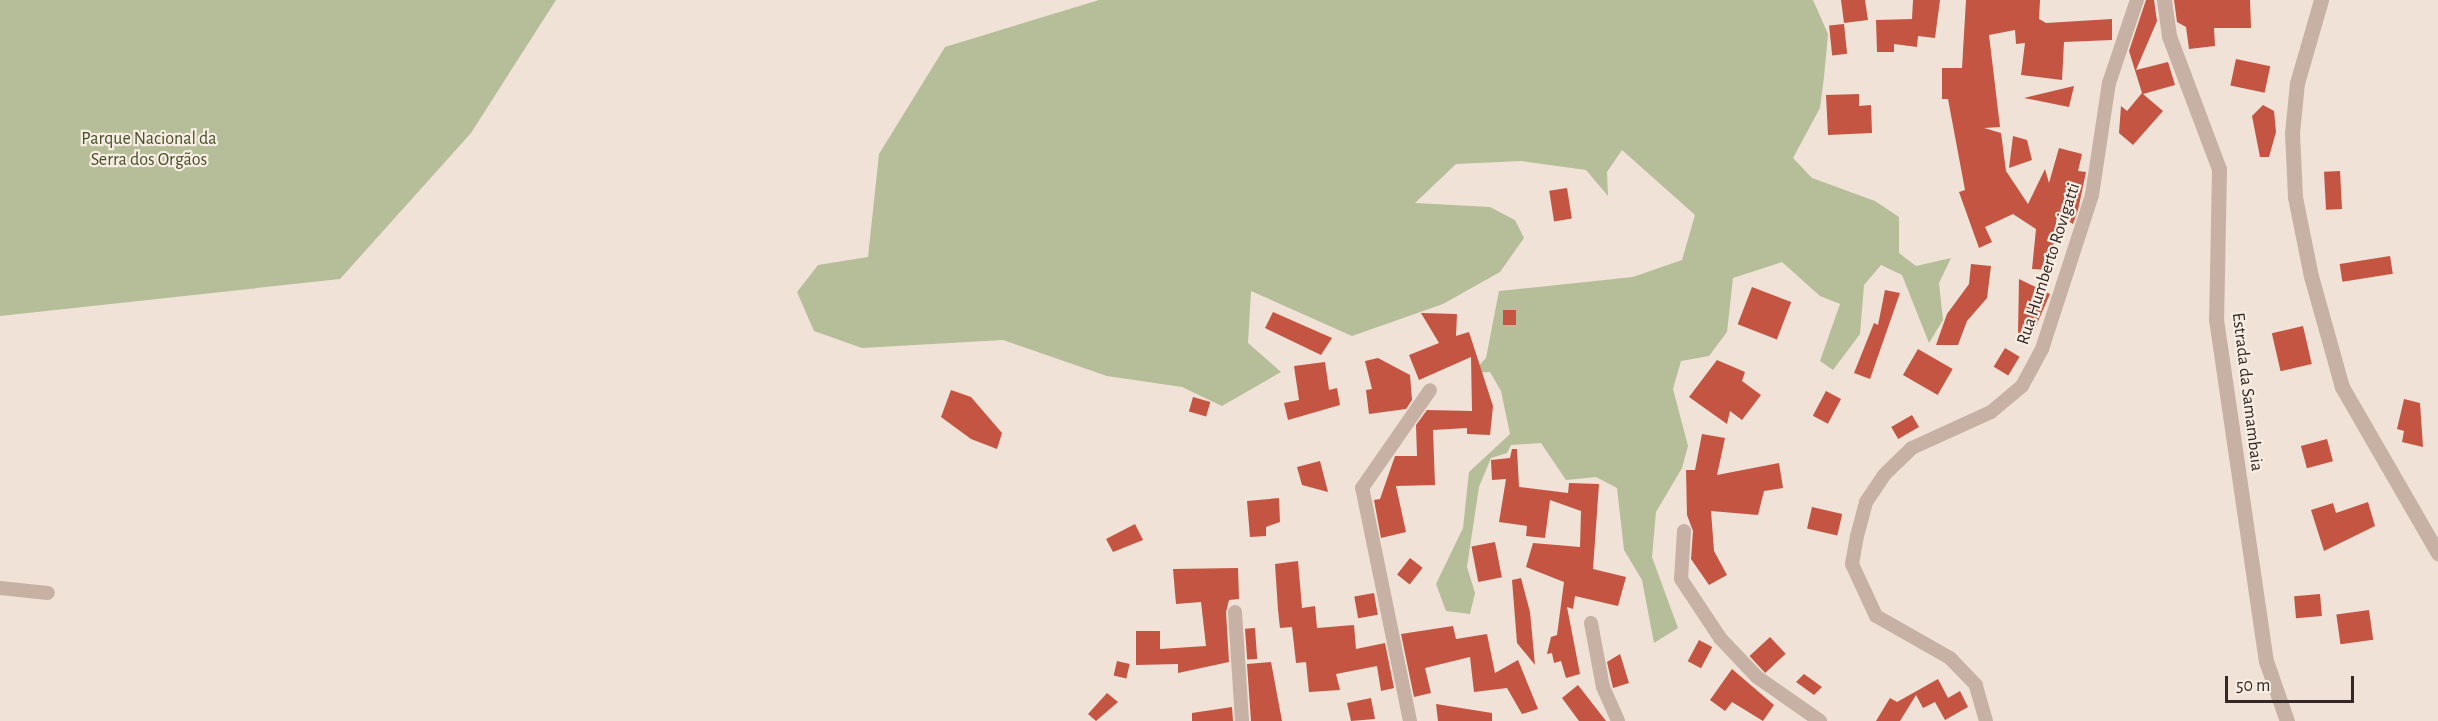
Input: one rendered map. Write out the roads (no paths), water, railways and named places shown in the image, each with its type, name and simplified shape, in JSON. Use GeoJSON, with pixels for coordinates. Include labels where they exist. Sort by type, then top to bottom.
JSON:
{"type":"FeatureCollection","features":[{"type":"Feature","properties":{"kind":"street","name":"Rua Humberto Rovigatti"},"geometry":{"type":"LineString","coordinates":[[1986,721],[1976,685],[1950,658],[1876,616],[1852,564],[1857,536],[1866,502],[1884,475],[1912,448],[1991,412],[2022,386],[2042,349],[2092,195],[2109,83],[2137,0]]}},
{"type":"Feature","properties":{"kind":"street","name":"Estrada da Samambaia"},"geometry":{"type":"LineString","coordinates":[[2164,0],[2169,36],[2219,169],[2217,319],[2265,661],[2287,721]]}},
{"type":"Feature","properties":{"kind":"street"},"geometry":{"type":"LineString","coordinates":[[2321,0],[2297,83],[2292,133],[2295,197],[2311,276],[2342,387],[2438,553]]}},
{"type":"Feature","properties":{"kind":"street"},"geometry":{"type":"LineString","coordinates":[[1410,721],[1362,488],[1430,390]]}},
{"type":"Feature","properties":{"kind":"street"},"geometry":{"type":"LineString","coordinates":[[1684,531],[1681,579],[1720,638],[1757,677],[1820,721]]}},
{"type":"Feature","properties":{"kind":"street"},"geometry":{"type":"LineString","coordinates":[[0,588],[34,596],[48,592]]}},
{"type":"Feature","properties":{"kind":"street"},"geometry":{"type":"LineString","coordinates":[[1235,612],[1242,721]]}},
{"type":"Feature","properties":{"kind":"street"},"geometry":{"type":"LineString","coordinates":[[1591,623],[1603,687],[1618,721]]}},
{"type":"Feature","properties":{"kind":"park label","name":"Parque Nacional da Serra dos Orgãos"},"geometry":{"type":"Point","coordinates":[149,150]}}]}
